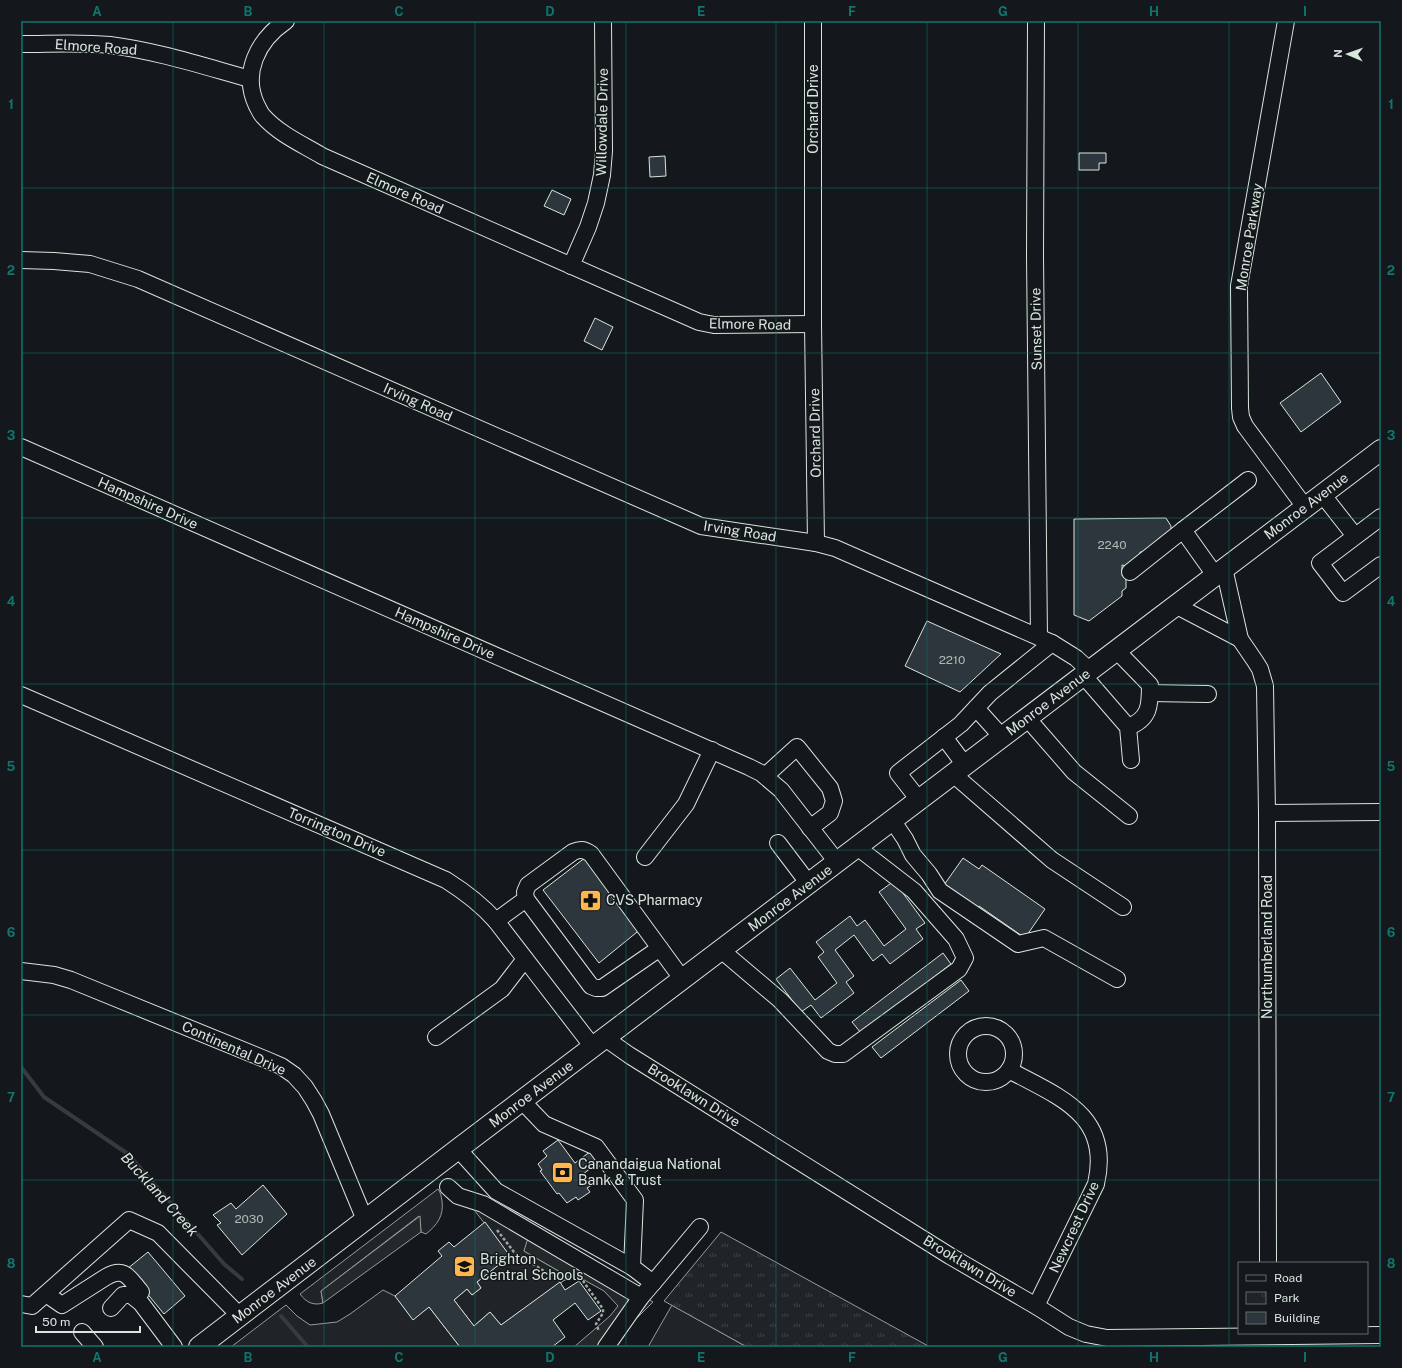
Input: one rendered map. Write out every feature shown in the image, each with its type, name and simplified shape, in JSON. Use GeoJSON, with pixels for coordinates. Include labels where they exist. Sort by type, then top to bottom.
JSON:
{"type":"FeatureCollection","features":[{"type":"Feature","properties":{"kind":"main road","name":"Monroe Avenue"},"geometry":{"type":"LineString","coordinates":[[197,1347],[683,980],[1175,605],[1322,494],[1380,453]]}},
{"type":"Feature","properties":{"kind":"street","name":"Willowdale Drive"},"geometry":{"type":"LineString","coordinates":[[571,266],[596,203],[602,175],[604,151],[603,21]]}},
{"type":"Feature","properties":{"kind":"street","name":"Orchard Drive"},"geometry":{"type":"LineString","coordinates":[[812,21],[813,324],[816,543]]}},
{"type":"Feature","properties":{"kind":"street","name":"Sunset Drive"},"geometry":{"type":"LineString","coordinates":[[1036,21],[1035,256],[1046,640]]}},
{"type":"Feature","properties":{"kind":"street","name":"Monroe Parkway"},"geometry":{"type":"LineString","coordinates":[[1286,21],[1239,286],[1240,408],[1241,417],[1245,426],[1305,507]]}},
{"type":"Feature","properties":{"kind":"street"},"geometry":{"type":"LineString","coordinates":[[250,79],[253,61],[260,47],[280,23]]}},
{"type":"Feature","properties":{"kind":"street","name":"Elmore Road"},"geometry":{"type":"LineString","coordinates":[[21,44],[78,43],[140,49],[250,79],[253,97],[262,115],[276,128],[300,144],[322,156],[571,266],[705,324],[813,324]]}},
{"type":"Feature","properties":{"kind":"street","name":"Irving Road"},"geometry":{"type":"LineString","coordinates":[[21,260],[90,264],[138,279],[701,526],[816,543]]}},
{"type":"Feature","properties":{"kind":"street","name":"Hampshire Drive"},"geometry":{"type":"LineString","coordinates":[[21,447],[749,767],[765,776],[781,790],[837,862]]}},
{"type":"Feature","properties":{"kind":"street"},"geometry":{"type":"LineString","coordinates":[[1130,572],[1248,480]]}},
{"type":"Feature","properties":{"kind":"street"},"geometry":{"type":"LineString","coordinates":[[1322,494],[1356,536]]}},
{"type":"Feature","properties":{"kind":"street"},"geometry":{"type":"LineString","coordinates":[[1381,517],[1320,563],[1343,593],[1381,565]]}},
{"type":"Feature","properties":{"kind":"street"},"geometry":{"type":"LineString","coordinates":[[1183,530],[1219,572]]}},
{"type":"Feature","properties":{"kind":"street"},"geometry":{"type":"LineString","coordinates":[[816,543],[835,548],[1046,640],[1076,658],[1128,727],[1131,760]]}},
{"type":"Feature","properties":{"kind":"street","name":"Northumberland Road"},"geometry":{"type":"LineString","coordinates":[[1219,572],[1240,638],[1260,669],[1265,686],[1267,813],[1268,1262]]}},
{"type":"Feature","properties":{"kind":"street","name":"Northumberland Road"},"geometry":{"type":"LineString","coordinates":[[1175,605],[1240,638]]}},
{"type":"Feature","properties":{"kind":"street"},"geometry":{"type":"LineString","coordinates":[[919,800],[898,773],[961,724],[990,693],[1046,640]]}},
{"type":"Feature","properties":{"kind":"street"},"geometry":{"type":"LineString","coordinates":[[1116,650],[1150,685],[1150,704],[1147,713],[1136,724],[1128,727]]}},
{"type":"Feature","properties":{"kind":"street"},"geometry":{"type":"LineString","coordinates":[[1150,693],[1208,694]]}},
{"type":"Feature","properties":{"kind":"street","name":"Torrington Drive"},"geometry":{"type":"LineString","coordinates":[[21,695],[446,880],[468,894],[485,908],[525,959],[599,1043]]}},
{"type":"Feature","properties":{"kind":"street"},"geometry":{"type":"LineString","coordinates":[[976,708],[1002,737]]}},
{"type":"Feature","properties":{"kind":"street"},"geometry":{"type":"LineString","coordinates":[[1027,718],[1074,772],[1129,816]]}},
{"type":"Feature","properties":{"kind":"street"},"geometry":{"type":"LineString","coordinates":[[944,737],[959,769],[1052,860],[1123,907]]}},
{"type":"Feature","properties":{"kind":"street"},"geometry":{"type":"LineString","coordinates":[[765,776],[797,747],[830,788],[834,802],[830,813],[810,828]]}},
{"type":"Feature","properties":{"kind":"street"},"geometry":{"type":"LineString","coordinates":[[645,857],[686,804],[712,750]]}},
{"type":"Feature","properties":{"kind":"street"},"geometry":{"type":"LineString","coordinates":[[1267,813],[1381,812]]}},
{"type":"Feature","properties":{"kind":"street"},"geometry":{"type":"LineString","coordinates":[[892,820],[905,838],[913,855],[929,874],[940,891],[1018,944],[1044,938],[1117,979]]}},
{"type":"Feature","properties":{"kind":"street"},"geometry":{"type":"LineString","coordinates":[[778,843],[809,884]]}},
{"type":"Feature","properties":{"kind":"street"},"geometry":{"type":"LineString","coordinates":[[721,950],[780,1000],[828,1051],[836,1054],[843,1054],[959,969],[965,958],[956,939],[914,891],[857,847]]}},
{"type":"Feature","properties":{"kind":"street"},"geometry":{"type":"LineString","coordinates":[[660,948],[602,988],[591,986],[526,899],[525,892],[528,885],[573,852],[579,849],[585,850],[591,854],[660,948],[683,980]]}},
{"type":"Feature","properties":{"kind":"street"},"geometry":{"type":"LineString","coordinates":[[496,921],[526,899]]}},
{"type":"Feature","properties":{"kind":"street"},"geometry":{"type":"LineString","coordinates":[[436,1037],[502,989],[525,959]]}},
{"type":"Feature","properties":{"kind":"street","name":"Continental Drive"},"geometry":{"type":"LineString","coordinates":[[21,971],[54,975],[91,987],[281,1066],[294,1075],[305,1087],[321,1114],[365,1220]]}},
{"type":"Feature","properties":{"kind":"street","name":"Brooklawn Drive"},"geometry":{"type":"LineString","coordinates":[[599,1043],[629,1054],[950,1256],[1069,1327],[1086,1334],[1107,1338],[1268,1334],[1381,1335]]}},
{"type":"Feature","properties":{"kind":"street","name":"Newcrest Drive"},"geometry":{"type":"LineString","coordinates":[[1010,1070],[1059,1097],[1073,1107],[1090,1125],[1096,1138],[1100,1168],[1096,1184],[1036,1306]]}},
{"type":"Feature","properties":{"kind":"street"},"geometry":{"type":"LineString","coordinates":[[522,1101],[544,1124],[596,1147],[635,1200],[632,1267]]}},
{"type":"Feature","properties":{"kind":"street"},"geometry":{"type":"LineString","coordinates":[[458,1149],[496,1191],[632,1267],[653,1283]]}},
{"type":"Feature","properties":{"kind":"street"},"geometry":{"type":"LineString","coordinates":[[448,1187],[458,1196],[483,1204],[641,1297]]}},
{"type":"Feature","properties":{"kind":"street"},"geometry":{"type":"LineString","coordinates":[[21,1304],[32,1306],[129,1220],[158,1233],[240,1316]]}},
{"type":"Feature","properties":{"kind":"street"},"geometry":{"type":"LineString","coordinates":[[604,1341],[700,1227]]}},
{"type":"Feature","properties":{"kind":"street"},"geometry":{"type":"LineString","coordinates":[[46,1294],[62,1305],[113,1273],[119,1272],[126,1274],[143,1294],[197,1347]]}},
{"type":"Feature","properties":{"kind":"street"},"geometry":{"type":"LineString","coordinates":[[111,1308],[123,1295],[131,1295],[141,1304],[174,1347]]}},
{"type":"Feature","properties":{"kind":"street"},"geometry":{"type":"LineString","coordinates":[[82,1332],[95,1347]]}},
{"type":"Feature","properties":{"kind":"path"},"geometry":{"type":"LineString","coordinates":[[494,1227],[514,1252],[558,1280],[578,1279],[583,1281],[603,1310],[603,1313],[596,1324],[604,1341]]}},
{"type":"Feature","properties":{"kind":"green space"},"geometry":{"type":"Polygon","coordinates":[[[438,1189],[442,1201],[441,1216],[436,1224],[426,1234],[421,1232],[419,1216],[321,1291],[323,1303],[310,1303],[300,1294],[438,1189]]]}},
{"type":"Feature","properties":{"kind":"green space"},"geometry":{"type":"Polygon","coordinates":[[[471,1206],[531,1235],[524,1251],[569,1277],[501,1325],[490,1312],[474,1326],[454,1300],[467,1289],[472,1295],[481,1288],[477,1282],[510,1256],[471,1206]]]}},
{"type":"Feature","properties":{"kind":"green space"},"geometry":{"type":"Polygon","coordinates":[[[721,1232],[930,1347],[747,1347],[664,1301],[721,1232]]]}},
{"type":"Feature","properties":{"kind":"green space"},"geometry":{"type":"Polygon","coordinates":[[[383,1290],[395,1296],[413,1319],[429,1307],[460,1347],[231,1347],[286,1305],[297,1316],[310,1325],[337,1322],[383,1290]]]}},
{"type":"Feature","properties":{"kind":"green space"},"geometry":{"type":"Polygon","coordinates":[[[672,1305],[747,1347],[648,1347],[672,1305]]]}},
{"type":"Feature","properties":{"kind":"shaded area"},"geometry":{"type":"Polygon","coordinates":[[[420,1216],[421,1232],[323,1303],[321,1291],[420,1216]]]}},
{"type":"Feature","properties":{"kind":"shaded area"},"geometry":{"type":"Polygon","coordinates":[[[534,1228],[653,1302],[608,1347],[574,1347],[610,1316],[618,1306],[604,1291],[577,1276],[569,1277],[524,1251],[527,1241],[534,1228]]]}},
{"type":"Feature","properties":{"kind":"building"},"geometry":{"type":"Polygon","coordinates":[[[1079,153],[1106,153],[1106,163],[1099,163],[1099,170],[1079,170],[1079,153]]]}},
{"type":"Feature","properties":{"kind":"building"},"geometry":{"type":"Polygon","coordinates":[[[665,156],[666,176],[650,177],[649,157],[665,156]]]}},
{"type":"Feature","properties":{"kind":"building"},"geometry":{"type":"Polygon","coordinates":[[[552,190],[571,199],[564,215],[544,206],[552,190]]]}},
{"type":"Feature","properties":{"kind":"building"},"geometry":{"type":"Polygon","coordinates":[[[595,318],[613,327],[602,350],[584,341],[595,318]]]}},
{"type":"Feature","properties":{"kind":"building"},"geometry":{"type":"Polygon","coordinates":[[[1321,373],[1341,402],[1301,432],[1280,403],[1321,373]]]}},
{"type":"Feature","properties":{"kind":"building"},"geometry":{"type":"Polygon","coordinates":[[[1166,518],[1171,526],[1171,534],[1164,538],[1159,538],[1158,543],[1145,552],[1140,552],[1140,557],[1127,566],[1122,565],[1122,573],[1126,578],[1126,588],[1122,591],[1122,596],[1089,621],[1074,615],[1074,519],[1166,518]]]}},
{"type":"Feature","properties":{"kind":"building"},"geometry":{"type":"Polygon","coordinates":[[[927,621],[1001,654],[960,692],[905,666],[927,621]]]}},
{"type":"Feature","properties":{"kind":"building","name":"CVS Pharmacy"},"geometry":{"type":"Polygon","coordinates":[[[586,857],[642,928],[599,963],[543,890],[586,857]]]}},
{"type":"Feature","properties":{"kind":"building"},"geometry":{"type":"Polygon","coordinates":[[[963,858],[979,869],[982,865],[1045,909],[1025,938],[979,906],[978,909],[944,885],[963,858]]]}},
{"type":"Feature","properties":{"kind":"building"},"geometry":{"type":"Polygon","coordinates":[[[894,881],[925,923],[916,929],[923,939],[890,964],[882,954],[873,961],[854,935],[835,950],[854,976],[846,982],[854,993],[821,1018],[811,1005],[801,1012],[776,979],[790,968],[815,1000],[837,983],[818,957],[824,952],[816,942],[850,916],[857,926],[865,920],[884,946],[906,929],[879,892],[894,881]]]}},
{"type":"Feature","properties":{"kind":"building"},"geometry":{"type":"Polygon","coordinates":[[[943,953],[951,964],[861,1033],[852,1022],[943,953]]]}},
{"type":"Feature","properties":{"kind":"building"},"geometry":{"type":"Polygon","coordinates":[[[961,980],[969,991],[881,1058],[872,1047],[961,980]]]}},
{"type":"Feature","properties":{"kind":"building","name":"Canandaigua National Bank & Trust"},"geometry":{"type":"Polygon","coordinates":[[[558,1140],[575,1163],[591,1151],[599,1162],[583,1174],[592,1185],[587,1188],[590,1192],[578,1200],[576,1197],[567,1203],[559,1193],[557,1194],[540,1171],[542,1170],[538,1164],[547,1156],[543,1151],[558,1140]]]}},
{"type":"Feature","properties":{"kind":"building"},"geometry":{"type":"Polygon","coordinates":[[[263,1185],[287,1214],[242,1255],[217,1225],[221,1223],[213,1215],[231,1203],[236,1209],[263,1185]]]}},
{"type":"Feature","properties":{"kind":"building"},"geometry":{"type":"Polygon","coordinates":[[[485,1222],[510,1256],[477,1282],[481,1288],[472,1295],[467,1289],[454,1300],[474,1326],[490,1312],[501,1325],[560,1282],[565,1290],[579,1281],[601,1311],[588,1320],[575,1303],[553,1320],[565,1337],[552,1347],[460,1347],[429,1307],[413,1320],[395,1296],[442,1256],[438,1251],[449,1242],[454,1247],[485,1222]]]}},
{"type":"Feature","properties":{"kind":"building"},"geometry":{"type":"Polygon","coordinates":[[[148,1252],[185,1296],[164,1314],[127,1269],[148,1252]]]}},
{"type":"Feature","properties":{"kind":"waterway","name":"Buckland Creek"},"geometry":{"type":"LineString","coordinates":[[21,1067],[44,1097],[128,1154],[224,1264],[242,1279]]}},
{"type":"Feature","properties":{"kind":"waterway","name":"Buckland Creek"},"geometry":{"type":"LineString","coordinates":[[281,1316],[308,1347]]}},
{"type":"Feature","properties":{"kind":"place","name":"CVS Pharmacy"},"geometry":{"type":"Point","coordinates":[591,900]}},
{"type":"Feature","properties":{"kind":"place","name":"Canandaigua National Bank & Trust"},"geometry":{"type":"Point","coordinates":[563,1172]}},
{"type":"Feature","properties":{"kind":"place","name":"Brighton Central Schools"},"geometry":{"type":"Point","coordinates":[464,1267]}}]}
